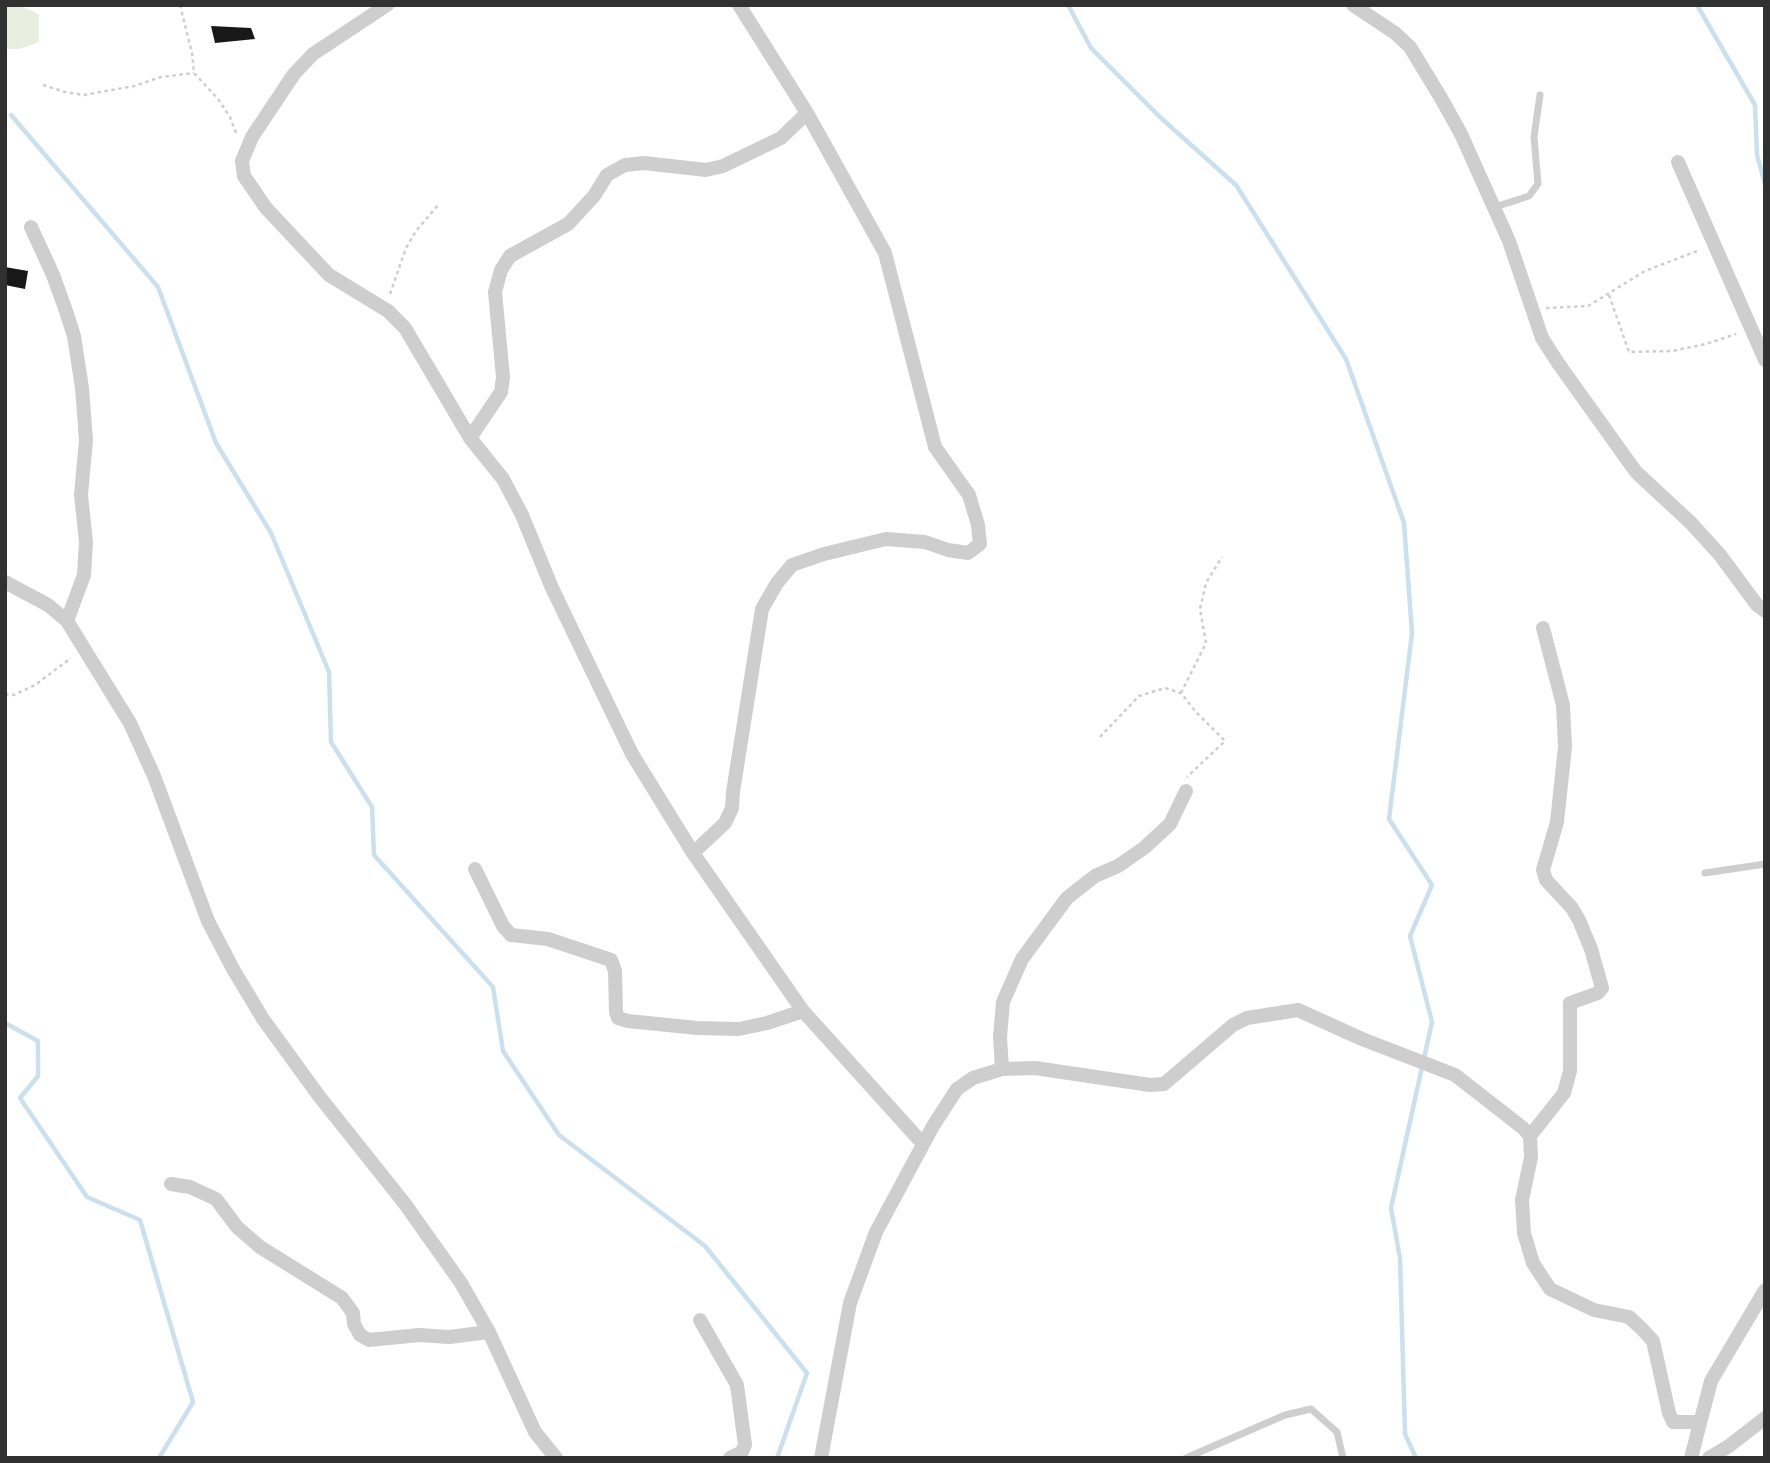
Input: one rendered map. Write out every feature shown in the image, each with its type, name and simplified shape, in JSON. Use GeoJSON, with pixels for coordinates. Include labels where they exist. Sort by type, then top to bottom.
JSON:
{"type":"FeatureCollection","features":[{"type":"Feature","properties":{"kind":"street"},"geometry":{"type":"LineString","coordinates":[[387,5],[313,54],[294,74],[252,137],[242,161],[244,176],[266,208],[329,275],[387,311],[405,328],[470,438],[503,479],[632,754],[693,853],[803,1011],[923,1144]]}},
{"type":"Feature","properties":{"kind":"street"},"geometry":{"type":"LineString","coordinates":[[693,853],[725,823],[732,808],[762,609],[777,583],[792,565],[886,539],[925,542],[968,553],[980,544],[978,525],[969,495],[935,447],[886,253],[807,113],[739,5]]}},
{"type":"Feature","properties":{"kind":"street"},"geometry":{"type":"LineString","coordinates":[[1353,5],[1395,33],[1410,47],[1461,134],[1509,241],[1542,338],[1558,363],[1636,472],[1691,523],[1720,555],[1757,605],[1765,611]]}},
{"type":"Feature","properties":{"kind":"street"},"geometry":{"type":"LineString","coordinates":[[470,438],[500,392],[503,377],[495,292],[501,270],[510,256],[568,224],[586,205],[607,175],[625,165],[644,163],[706,170],[723,166],[781,138],[807,113]]}},
{"type":"Feature","properties":{"kind":"street"},"geometry":{"type":"LineString","coordinates":[[1678,162],[1749,329],[1765,359]]}},
{"type":"Feature","properties":{"kind":"street"},"geometry":{"type":"LineString","coordinates":[[31,227],[66,310],[74,336],[82,388],[86,440],[81,495],[86,542],[84,575],[67,621]]}},
{"type":"Feature","properties":{"kind":"street"},"geometry":{"type":"LineString","coordinates":[[5,582],[48,605],[67,621],[85,646],[135,733],[154,776],[208,921],[233,969],[263,1019],[319,1096],[436,1245],[489,1332],[535,1432],[556,1458]]}},
{"type":"Feature","properties":{"kind":"street"},"geometry":{"type":"LineString","coordinates":[[1530,1136],[1564,1093],[1570,1071],[1570,1003],[1598,993],[1602,988],[1579,920],[1572,908],[1546,880],[1543,870],[1557,822],[1565,747],[1563,705],[1543,628]]}},
{"type":"Feature","properties":{"kind":"street"},"geometry":{"type":"LineString","coordinates":[[1002,1069],[1000,1037],[1003,1002],[1023,959],[1067,898],[1095,876],[1118,866],[1144,848],[1170,824],[1186,791]]}},
{"type":"Feature","properties":{"kind":"street"},"geometry":{"type":"LineString","coordinates":[[475,869],[503,926],[511,935],[548,939],[611,960],[615,971],[618,1018],[697,1028],[739,1029],[803,1011]]}},
{"type":"Feature","properties":{"kind":"street"},"geometry":{"type":"LineString","coordinates":[[821,1458],[850,1303],[876,1232],[923,1144],[957,1089],[973,1079],[1002,1069],[1035,1068],[1150,1085],[1164,1084],[1233,1025],[1247,1018],[1298,1010],[1362,1039],[1455,1075],[1523,1128],[1530,1136],[1531,1157],[1522,1200],[1524,1233],[1533,1263],[1550,1289],[1594,1310],[1629,1317],[1642,1329],[1653,1341],[1669,1413],[1674,1422],[1700,1422]]}},
{"type":"Feature","properties":{"kind":"street"},"geometry":{"type":"LineString","coordinates":[[171,1184],[190,1187],[216,1199],[237,1227],[260,1247],[342,1298],[354,1313],[356,1329],[369,1340],[419,1335],[449,1337],[489,1332]]}},
{"type":"Feature","properties":{"kind":"street"},"geometry":{"type":"LineString","coordinates":[[1691,1458],[1711,1381],[1765,1290]]}},
{"type":"Feature","properties":{"kind":"street"},"geometry":{"type":"LineString","coordinates":[[700,1320],[737,1385],[745,1445],[742,1451],[730,1458]]}},
{"type":"Feature","properties":{"kind":"street"},"geometry":{"type":"LineString","coordinates":[[1709,1458],[1765,1418]]}},
{"type":"Feature","properties":{"kind":"lane"},"geometry":{"type":"LineString","coordinates":[[1494,207],[1529,196],[1538,184],[1534,137],[1540,95]]}},
{"type":"Feature","properties":{"kind":"lane"},"geometry":{"type":"LineString","coordinates":[[1705,873],[1765,864]]}},
{"type":"Feature","properties":{"kind":"lane"},"geometry":{"type":"LineString","coordinates":[[1186,1458],[1284,1415],[1311,1409],[1337,1432],[1343,1458]]}},
{"type":"Feature","properties":{"kind":"path"},"geometry":{"type":"LineString","coordinates":[[180,5],[194,73],[218,99],[247,150]]}},
{"type":"Feature","properties":{"kind":"path"},"geometry":{"type":"LineString","coordinates":[[43,85],[84,95],[117,90],[161,77],[194,73]]}},
{"type":"Feature","properties":{"kind":"path"},"geometry":{"type":"LineString","coordinates":[[387,311],[397,269],[406,248],[416,231],[439,204]]}},
{"type":"Feature","properties":{"kind":"path"},"geometry":{"type":"LineString","coordinates":[[1532,310],[1557,306],[1588,306],[1645,271],[1713,245]]}},
{"type":"Feature","properties":{"kind":"path"},"geometry":{"type":"LineString","coordinates":[[1609,295],[1629,352],[1672,351],[1706,344],[1749,329]]}},
{"type":"Feature","properties":{"kind":"path"},"geometry":{"type":"LineString","coordinates":[[1181,693],[1206,643],[1200,609],[1206,583],[1222,558]]}},
{"type":"Feature","properties":{"kind":"path"},"geometry":{"type":"LineString","coordinates":[[5,694],[14,695],[34,685],[85,646]]}},
{"type":"Feature","properties":{"kind":"path"},"geometry":{"type":"LineString","coordinates":[[1100,737],[1139,696],[1165,688],[1181,693],[1225,741],[1187,775],[1186,791]]}},
{"type":"Feature","properties":{"kind":"green space"},"geometry":{"type":"Polygon","coordinates":[[[5,5],[18,5],[39,14],[39,42],[19,49],[5,49],[5,5]]]}},
{"type":"Feature","properties":{"kind":"building"},"geometry":{"type":"Polygon","coordinates":[[[211,26],[251,28],[255,39],[215,43],[211,26]]]}},
{"type":"Feature","properties":{"kind":"building"},"geometry":{"type":"Polygon","coordinates":[[[5,267],[28,271],[25,289],[5,285],[5,267]]]}},
{"type":"Feature","properties":{"kind":"waterway"},"geometry":{"type":"LineString","coordinates":[[1068,5],[1091,48],[1162,119],[1236,185],[1346,359],[1404,523],[1412,633],[1389,819],[1432,885],[1410,936],[1432,1022],[1391,1208],[1400,1258],[1405,1434],[1416,1458]]}},
{"type":"Feature","properties":{"kind":"waterway"},"geometry":{"type":"LineString","coordinates":[[1697,5],[1755,105],[1757,155],[1765,184]]}},
{"type":"Feature","properties":{"kind":"waterway"},"geometry":{"type":"LineString","coordinates":[[11,115],[158,287],[216,443],[271,533],[329,672],[331,742],[372,807],[374,855],[493,987],[503,1051],[559,1135],[705,1246],[807,1373],[777,1458]]}},
{"type":"Feature","properties":{"kind":"waterway"},"geometry":{"type":"LineString","coordinates":[[5,1023],[38,1041],[38,1076],[20,1098],[87,1197],[140,1220],[193,1402],[159,1458]]}}]}
